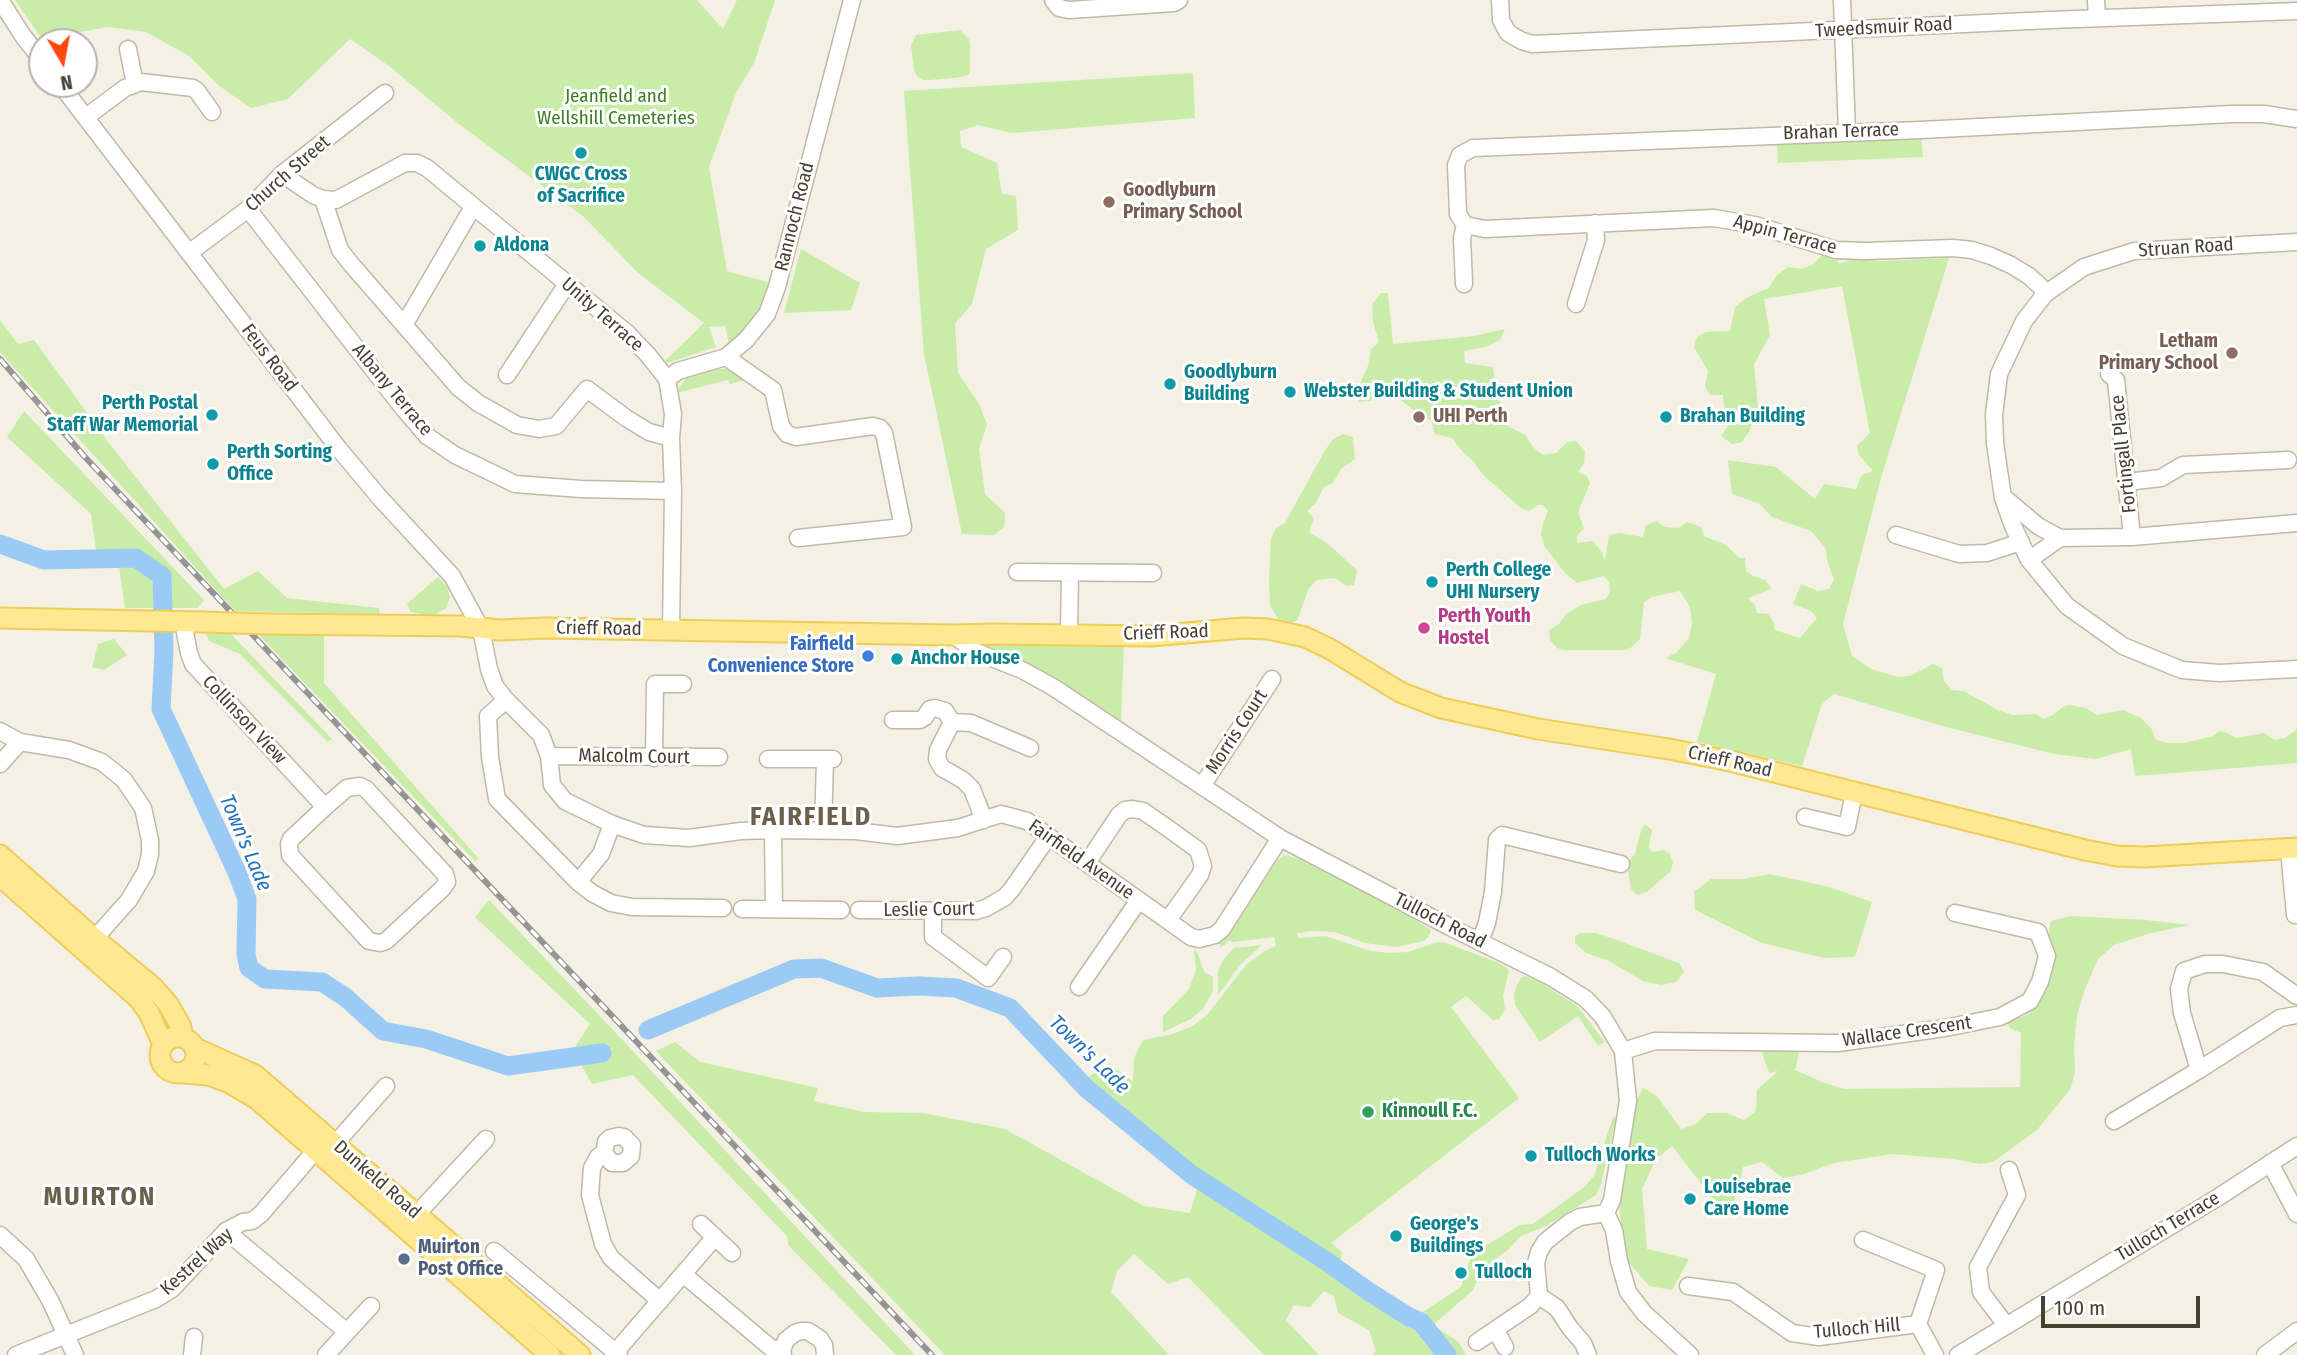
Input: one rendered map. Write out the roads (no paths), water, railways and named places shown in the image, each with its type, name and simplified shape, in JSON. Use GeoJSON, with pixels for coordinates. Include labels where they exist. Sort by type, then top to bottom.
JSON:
{"type":"FeatureCollection","features":[{"type":"Feature","properties":{"kind":"main road","name":"Crieff Road"},"geometry":{"type":"LineString","coordinates":[[0,618],[461,626],[481,629],[954,635],[1176,635],[1244,628],[1284,631],[1330,649],[1400,692],[1441,708],[1538,729],[1704,755],[2085,850],[2144,857],[2293,849]]}},
{"type":"Feature","properties":{"kind":"main road"},"geometry":{"type":"LineString","coordinates":[[0,855],[89,945]]}},
{"type":"Feature","properties":{"kind":"main road"},"geometry":{"type":"LineString","coordinates":[[0,876],[89,945],[153,987],[168,1004],[181,1027],[180,1043],[196,1060],[190,1070],[172,1073],[163,1066],[160,1055],[180,1043]]}},
{"type":"Feature","properties":{"kind":"main road","name":"Dunkeld Road"},"geometry":{"type":"LineString","coordinates":[[180,1043],[255,1075],[580,1355]]}},
{"type":"Feature","properties":{"kind":"main road","name":"Dunkeld Road"},"geometry":{"type":"LineString","coordinates":[[184,1073],[209,1075],[230,1083],[257,1099],[550,1355]]}},
{"type":"Feature","properties":{"kind":"street"},"geometry":{"type":"LineString","coordinates":[[0,0],[28,42]]}},
{"type":"Feature","properties":{"kind":"street","name":"Rannoch Road"},"geometry":{"type":"LineString","coordinates":[[667,379],[678,371],[726,357],[747,340],[767,314],[777,287],[852,0]]}},
{"type":"Feature","properties":{"kind":"street"},"geometry":{"type":"LineString","coordinates":[[1054,0],[1059,8],[1069,10],[1174,3],[1179,0]]}},
{"type":"Feature","properties":{"kind":"street","name":"Tweedsmuir Road"},"geometry":{"type":"LineString","coordinates":[[1500,0],[1501,20],[1508,33],[1532,44],[2097,18],[2211,7],[2297,11]]}},
{"type":"Feature","properties":{"kind":"street"},"geometry":{"type":"LineString","coordinates":[[2096,0],[2097,18]]}},
{"type":"Feature","properties":{"kind":"street"},"geometry":{"type":"LineString","coordinates":[[1843,7],[1847,132]]}},
{"type":"Feature","properties":{"kind":"street"},"geometry":{"type":"LineString","coordinates":[[128,49],[135,84]]}},
{"type":"Feature","properties":{"kind":"street"},"geometry":{"type":"LineString","coordinates":[[86,117],[125,88],[147,82],[192,88],[212,112]]}},
{"type":"Feature","properties":{"kind":"street","name":"Church Street"},"geometry":{"type":"LineString","coordinates":[[189,253],[248,209],[282,174],[385,93]]}},
{"type":"Feature","properties":{"kind":"street","name":"Feus Road"},"geometry":{"type":"LineString","coordinates":[[71,98],[339,449],[452,576],[481,629]]}},
{"type":"Feature","properties":{"kind":"street","name":"Brahan Terrace"},"geometry":{"type":"LineString","coordinates":[[1465,225],[1458,214],[1455,165],[1460,155],[1473,148],[2232,114],[2264,114],[2297,119]]}},
{"type":"Feature","properties":{"kind":"street","name":"Unity Terrace"},"geometry":{"type":"LineString","coordinates":[[323,199],[336,200],[405,163],[427,167],[627,332],[667,379]]}},
{"type":"Feature","properties":{"kind":"street"},"geometry":{"type":"LineString","coordinates":[[282,174],[323,199],[341,250],[458,387],[478,403],[517,425],[539,429],[556,426],[587,389],[649,432],[671,438]]}},
{"type":"Feature","properties":{"kind":"street"},"geometry":{"type":"LineString","coordinates":[[404,325],[473,207]]}},
{"type":"Feature","properties":{"kind":"street","name":"Albany Terrace"},"geometry":{"type":"LineString","coordinates":[[248,209],[403,408],[428,436],[456,455],[514,484],[673,491]]}},
{"type":"Feature","properties":{"kind":"street","name":"Appin Terrace"},"geometry":{"type":"LineString","coordinates":[[1465,225],[1485,229],[1727,219],[1836,250],[1963,249],[1992,256],[2011,265],[2040,286],[2045,294]]}},
{"type":"Feature","properties":{"kind":"street"},"geometry":{"type":"LineString","coordinates":[[1576,304],[1596,240],[1595,223]]}},
{"type":"Feature","properties":{"kind":"street"},"geometry":{"type":"LineString","coordinates":[[1464,284],[1462,238],[1465,225]]}},
{"type":"Feature","properties":{"kind":"street","name":"Struan Road"},"geometry":{"type":"LineString","coordinates":[[2297,242],[2134,251],[2084,267],[2045,294],[2024,321],[1999,374],[1994,415],[2003,498],[2029,560],[2067,606],[2123,646],[2182,670],[2219,673],[2297,669]]}},
{"type":"Feature","properties":{"kind":"street"},"geometry":{"type":"LineString","coordinates":[[1566,286],[1583,283]]}},
{"type":"Feature","properties":{"kind":"street"},"geometry":{"type":"LineString","coordinates":[[507,375],[567,284]]}},
{"type":"Feature","properties":{"kind":"street"},"geometry":{"type":"LineString","coordinates":[[726,357],[773,390],[782,426],[788,434],[796,437],[873,426],[884,433],[903,527],[798,538]]}},
{"type":"Feature","properties":{"kind":"street","name":"Fortingall Place"},"geometry":{"type":"LineString","coordinates":[[2109,374],[2116,380],[2132,537]]}},
{"type":"Feature","properties":{"kind":"street"},"geometry":{"type":"LineString","coordinates":[[667,379],[673,414],[671,630]]}},
{"type":"Feature","properties":{"kind":"street"},"geometry":{"type":"LineString","coordinates":[[2127,482],[2161,478],[2183,465],[2288,460]]}},
{"type":"Feature","properties":{"kind":"street"},"geometry":{"type":"LineString","coordinates":[[2003,498],[2038,526],[2060,538],[2029,560]]}},
{"type":"Feature","properties":{"kind":"street","name":"Fortingall Place"},"geometry":{"type":"LineString","coordinates":[[2060,538],[2132,537],[2297,523]]}},
{"type":"Feature","properties":{"kind":"street"},"geometry":{"type":"LineString","coordinates":[[1896,535],[1959,554],[1987,553],[2021,542]]}},
{"type":"Feature","properties":{"kind":"street"},"geometry":{"type":"LineString","coordinates":[[1017,572],[1153,573]]}},
{"type":"Feature","properties":{"kind":"street"},"geometry":{"type":"LineString","coordinates":[[1069,634],[1070,573]]}},
{"type":"Feature","properties":{"kind":"street","name":"Collinson View"},"geometry":{"type":"LineString","coordinates":[[184,622],[193,664],[325,807]]}},
{"type":"Feature","properties":{"kind":"street","name":"Fairfield Avenue"},"geometry":{"type":"LineString","coordinates":[[481,629],[495,686],[541,735],[549,756],[552,785],[565,801],[612,824],[644,835],[689,838],[741,831],[823,830],[897,836],[958,828],[1001,814],[1027,821],[1191,937],[1206,938],[1222,929],[1280,838]]}},
{"type":"Feature","properties":{"kind":"street","name":"Tulloch Road"},"geometry":{"type":"LineString","coordinates":[[954,635],[974,651],[1022,670],[1053,687],[1280,838],[1551,977],[1586,999],[1603,1017],[1623,1051],[1628,1101],[1612,1200],[1606,1213]]}},
{"type":"Feature","properties":{"kind":"street","name":"Morris Court"},"geometry":{"type":"LineString","coordinates":[[1202,786],[1272,679]]}},
{"type":"Feature","properties":{"kind":"street"},"geometry":{"type":"LineString","coordinates":[[654,758],[655,684],[683,684]]}},
{"type":"Feature","properties":{"kind":"street"},"geometry":{"type":"LineString","coordinates":[[506,700],[488,716],[490,757],[497,799],[578,881],[600,898],[622,905],[644,908],[723,908]]}},
{"type":"Feature","properties":{"kind":"street"},"geometry":{"type":"LineString","coordinates":[[893,720],[920,720],[930,709],[935,708],[945,711],[952,722]]}},
{"type":"Feature","properties":{"kind":"street"},"geometry":{"type":"LineString","coordinates":[[952,722],[971,723],[1030,748]]}},
{"type":"Feature","properties":{"kind":"street"},"geometry":{"type":"LineString","coordinates":[[952,722],[938,750],[937,759],[942,768],[963,780],[972,789],[985,820]]}},
{"type":"Feature","properties":{"kind":"street"},"geometry":{"type":"LineString","coordinates":[[0,731],[20,742],[69,750],[102,762],[124,780],[143,808],[150,840],[146,871],[129,900],[89,945]]}},
{"type":"Feature","properties":{"kind":"street"},"geometry":{"type":"LineString","coordinates":[[0,764],[20,742]]}},
{"type":"Feature","properties":{"kind":"street","name":"Malcolm Court"},"geometry":{"type":"LineString","coordinates":[[549,756],[719,757]]}},
{"type":"Feature","properties":{"kind":"street"},"geometry":{"type":"LineString","coordinates":[[768,759],[830,759],[823,830]]}},
{"type":"Feature","properties":{"kind":"street"},"geometry":{"type":"LineString","coordinates":[[354,786],[366,789],[444,874],[447,882],[442,889],[386,941],[369,941],[290,855],[291,839],[325,807],[347,788],[354,786]]}},
{"type":"Feature","properties":{"kind":"street"},"geometry":{"type":"LineString","coordinates":[[1805,817],[1847,827],[1854,792]]}},
{"type":"Feature","properties":{"kind":"street"},"geometry":{"type":"LineString","coordinates":[[1087,863],[1125,810],[1143,811],[1169,829],[1198,850],[1203,866],[1200,875],[1168,920]]}},
{"type":"Feature","properties":{"kind":"street"},"geometry":{"type":"LineString","coordinates":[[578,881],[601,854],[612,824]]}},
{"type":"Feature","properties":{"kind":"street"},"geometry":{"type":"LineString","coordinates":[[773,830],[774,909]]}},
{"type":"Feature","properties":{"kind":"street"},"geometry":{"type":"LineString","coordinates":[[1477,940],[1482,936],[1487,923],[1493,892],[1497,839],[1502,835],[1621,864]]}},
{"type":"Feature","properties":{"kind":"street","name":"Leslie Court"},"geometry":{"type":"LineString","coordinates":[[859,910],[976,911],[996,904],[1012,889],[1048,837]]}},
{"type":"Feature","properties":{"kind":"street"},"geometry":{"type":"LineString","coordinates":[[2293,849],[2295,915]]}},
{"type":"Feature","properties":{"kind":"street"},"geometry":{"type":"LineString","coordinates":[[1079,987],[1139,900]]}},
{"type":"Feature","properties":{"kind":"street"},"geometry":{"type":"LineString","coordinates":[[742,909],[841,910]]}},
{"type":"Feature","properties":{"kind":"street"},"geometry":{"type":"LineString","coordinates":[[933,911],[933,937],[988,978],[1003,957]]}},
{"type":"Feature","properties":{"kind":"street","name":"Wallace Crescent"},"geometry":{"type":"LineString","coordinates":[[1623,1051],[1656,1041],[1838,1043],[1945,1028],[2000,1017],[2030,1001],[2040,982],[2047,956],[2038,932],[1955,913]]}},
{"type":"Feature","properties":{"kind":"street"},"geometry":{"type":"LineString","coordinates":[[2199,1070],[2182,1013],[2179,989],[2184,971],[2205,964],[2223,964],[2263,971],[2297,996]]}},
{"type":"Feature","properties":{"kind":"street"},"geometry":{"type":"LineString","coordinates":[[2114,1121],[2280,1018],[2297,1015]]}},
{"type":"Feature","properties":{"kind":"street"},"geometry":{"type":"LineString","coordinates":[[335,1144],[386,1086]]}},
{"type":"Feature","properties":{"kind":"street"},"geometry":{"type":"LineString","coordinates":[[415,1215],[486,1139]]}},
{"type":"Feature","properties":{"kind":"street","name":"Tulloch Terrace"},"geometry":{"type":"LineString","coordinates":[[1958,1355],[2297,1146]]}},
{"type":"Feature","properties":{"kind":"street","name":"Kestrel Way"},"geometry":{"type":"LineString","coordinates":[[16,1355],[156,1299],[172,1289],[226,1231],[243,1222],[252,1221],[261,1214],[315,1151]]}},
{"type":"Feature","properties":{"kind":"street"},"geometry":{"type":"LineString","coordinates":[[604,1153],[595,1160],[590,1179],[590,1195],[603,1244],[611,1258],[660,1301]]}},
{"type":"Feature","properties":{"kind":"street"},"geometry":{"type":"LineString","coordinates":[[2270,1163],[2297,1214]]}},
{"type":"Feature","properties":{"kind":"street"},"geometry":{"type":"LineString","coordinates":[[2006,1325],[1981,1292],[1978,1267],[2017,1195],[2009,1170]]}},
{"type":"Feature","properties":{"kind":"street"},"geometry":{"type":"LineString","coordinates":[[1477,1342],[1530,1306],[1539,1296],[1536,1263],[1545,1242],[1575,1219],[1606,1213],[1614,1230],[1628,1292],[1644,1313],[1690,1355]]}},
{"type":"Feature","properties":{"kind":"street"},"geometry":{"type":"LineString","coordinates":[[701,1224],[732,1253]]}},
{"type":"Feature","properties":{"kind":"street"},"geometry":{"type":"LineString","coordinates":[[226,1231],[347,1332]]}},
{"type":"Feature","properties":{"kind":"street"},"geometry":{"type":"LineString","coordinates":[[494,1251],[616,1354],[715,1237]]}},
{"type":"Feature","properties":{"kind":"street"},"geometry":{"type":"LineString","coordinates":[[1,1238],[26,1259],[43,1287],[75,1355]]}},
{"type":"Feature","properties":{"kind":"street"},"geometry":{"type":"LineString","coordinates":[[1863,1240],[1936,1270],[1918,1324]]}},
{"type":"Feature","properties":{"kind":"street"},"geometry":{"type":"LineString","coordinates":[[505,1291],[521,1274]]}},
{"type":"Feature","properties":{"kind":"street"},"geometry":{"type":"LineString","coordinates":[[683,1274],[771,1348],[783,1352],[790,1336],[808,1331],[820,1339],[825,1355]]}},
{"type":"Feature","properties":{"kind":"street","name":"Tulloch Hill"},"geometry":{"type":"LineString","coordinates":[[1688,1286],[1733,1292],[1792,1332],[1819,1336],[1918,1324],[1936,1355]]}},
{"type":"Feature","properties":{"kind":"street"},"geometry":{"type":"LineString","coordinates":[[1539,1296],[1561,1312],[1583,1343],[1588,1355]]}},
{"type":"Feature","properties":{"kind":"street"},"geometry":{"type":"LineString","coordinates":[[326,1355],[371,1306]]}},
{"type":"Feature","properties":{"kind":"street"},"geometry":{"type":"LineString","coordinates":[[1496,1331],[1504,1347]]}},
{"type":"Feature","properties":{"kind":"street"},"geometry":{"type":"LineString","coordinates":[[2265,1355],[2297,1331]]}},
{"type":"Feature","properties":{"kind":"street"},"geometry":{"type":"LineString","coordinates":[[192,1355],[194,1337]]}},
{"type":"Feature","properties":{"kind":"waterway","name":"Town's Lade"},"geometry":{"type":"LineString","coordinates":[[0,544],[44,560],[136,558],[162,576],[164,651],[161,709],[247,899],[246,954],[249,968],[265,979],[322,982],[345,997],[383,1031],[426,1039],[508,1066],[602,1053]]}},
{"type":"Feature","properties":{"kind":"waterway","name":"Town's Lade"},"geometry":{"type":"LineString","coordinates":[[648,1030],[794,969],[821,968],[877,988],[956,988],[1010,1008],[1087,1089],[1192,1175],[1368,1291],[1421,1322],[1447,1355]]}},
{"type":"Feature","properties":{"kind":"railway"},"geometry":{"type":"LineString","coordinates":[[0,359],[84,456],[932,1355]]}},
{"type":"Feature","properties":{"kind":"place","name":"CWGC Cross of Sacrifice"},"geometry":{"type":"Point","coordinates":[581,153]}},
{"type":"Feature","properties":{"kind":"place","name":"Goodlyburn Primary School"},"geometry":{"type":"Point","coordinates":[1109,202]}},
{"type":"Feature","properties":{"kind":"place","name":"Aldona"},"geometry":{"type":"Point","coordinates":[480,246]}},
{"type":"Feature","properties":{"kind":"place","name":"Letham Primary School"},"geometry":{"type":"Point","coordinates":[2232,353]}},
{"type":"Feature","properties":{"kind":"place","name":"Goodlyburn Building"},"geometry":{"type":"Point","coordinates":[1170,384]}},
{"type":"Feature","properties":{"kind":"place","name":"Webster Building & Student Union"},"geometry":{"type":"Point","coordinates":[1290,392]}},
{"type":"Feature","properties":{"kind":"place","name":"Perth Postal Staff War Memorial"},"geometry":{"type":"Point","coordinates":[212,415]}},
{"type":"Feature","properties":{"kind":"place","name":"UHI Perth"},"geometry":{"type":"Point","coordinates":[1419,417]}},
{"type":"Feature","properties":{"kind":"place","name":"Brahan Building"},"geometry":{"type":"Point","coordinates":[1666,417]}},
{"type":"Feature","properties":{"kind":"place","name":"Perth Sorting Office"},"geometry":{"type":"Point","coordinates":[213,464]}},
{"type":"Feature","properties":{"kind":"place","name":"Perth College UHI Nursery"},"geometry":{"type":"Point","coordinates":[1432,582]}},
{"type":"Feature","properties":{"kind":"place","name":"Perth Youth Hostel"},"geometry":{"type":"Point","coordinates":[1424,628]}},
{"type":"Feature","properties":{"kind":"place","name":"Fairfield Convenience Store"},"geometry":{"type":"Point","coordinates":[868,656]}},
{"type":"Feature","properties":{"kind":"place","name":"Anchor House"},"geometry":{"type":"Point","coordinates":[897,659]}},
{"type":"Feature","properties":{"kind":"place","name":"Kinnoull F.C."},"geometry":{"type":"Point","coordinates":[1368,1112]}},
{"type":"Feature","properties":{"kind":"place","name":"Tulloch Works"},"geometry":{"type":"Point","coordinates":[1531,1156]}},
{"type":"Feature","properties":{"kind":"place","name":"Louisebrae Care Home"},"geometry":{"type":"Point","coordinates":[1690,1199]}},
{"type":"Feature","properties":{"kind":"place","name":"George's Buildings"},"geometry":{"type":"Point","coordinates":[1396,1236]}},
{"type":"Feature","properties":{"kind":"place","name":"Muirton Post Office"},"geometry":{"type":"Point","coordinates":[404,1259]}},
{"type":"Feature","properties":{"kind":"place","name":"Tulloch"},"geometry":{"type":"Point","coordinates":[1461,1273]}},
{"type":"Feature","properties":{"kind":"district","name":"FAIRFIELD"},"geometry":{"type":"Point","coordinates":[811,818]}},
{"type":"Feature","properties":{"kind":"district","name":"MUIRTON"},"geometry":{"type":"Point","coordinates":[100,1198]}},
{"type":"Feature","properties":{"kind":"park label","name":"Jeanfield and Wellshill Cemeteries"},"geometry":{"type":"Point","coordinates":[616,108]}}]}
